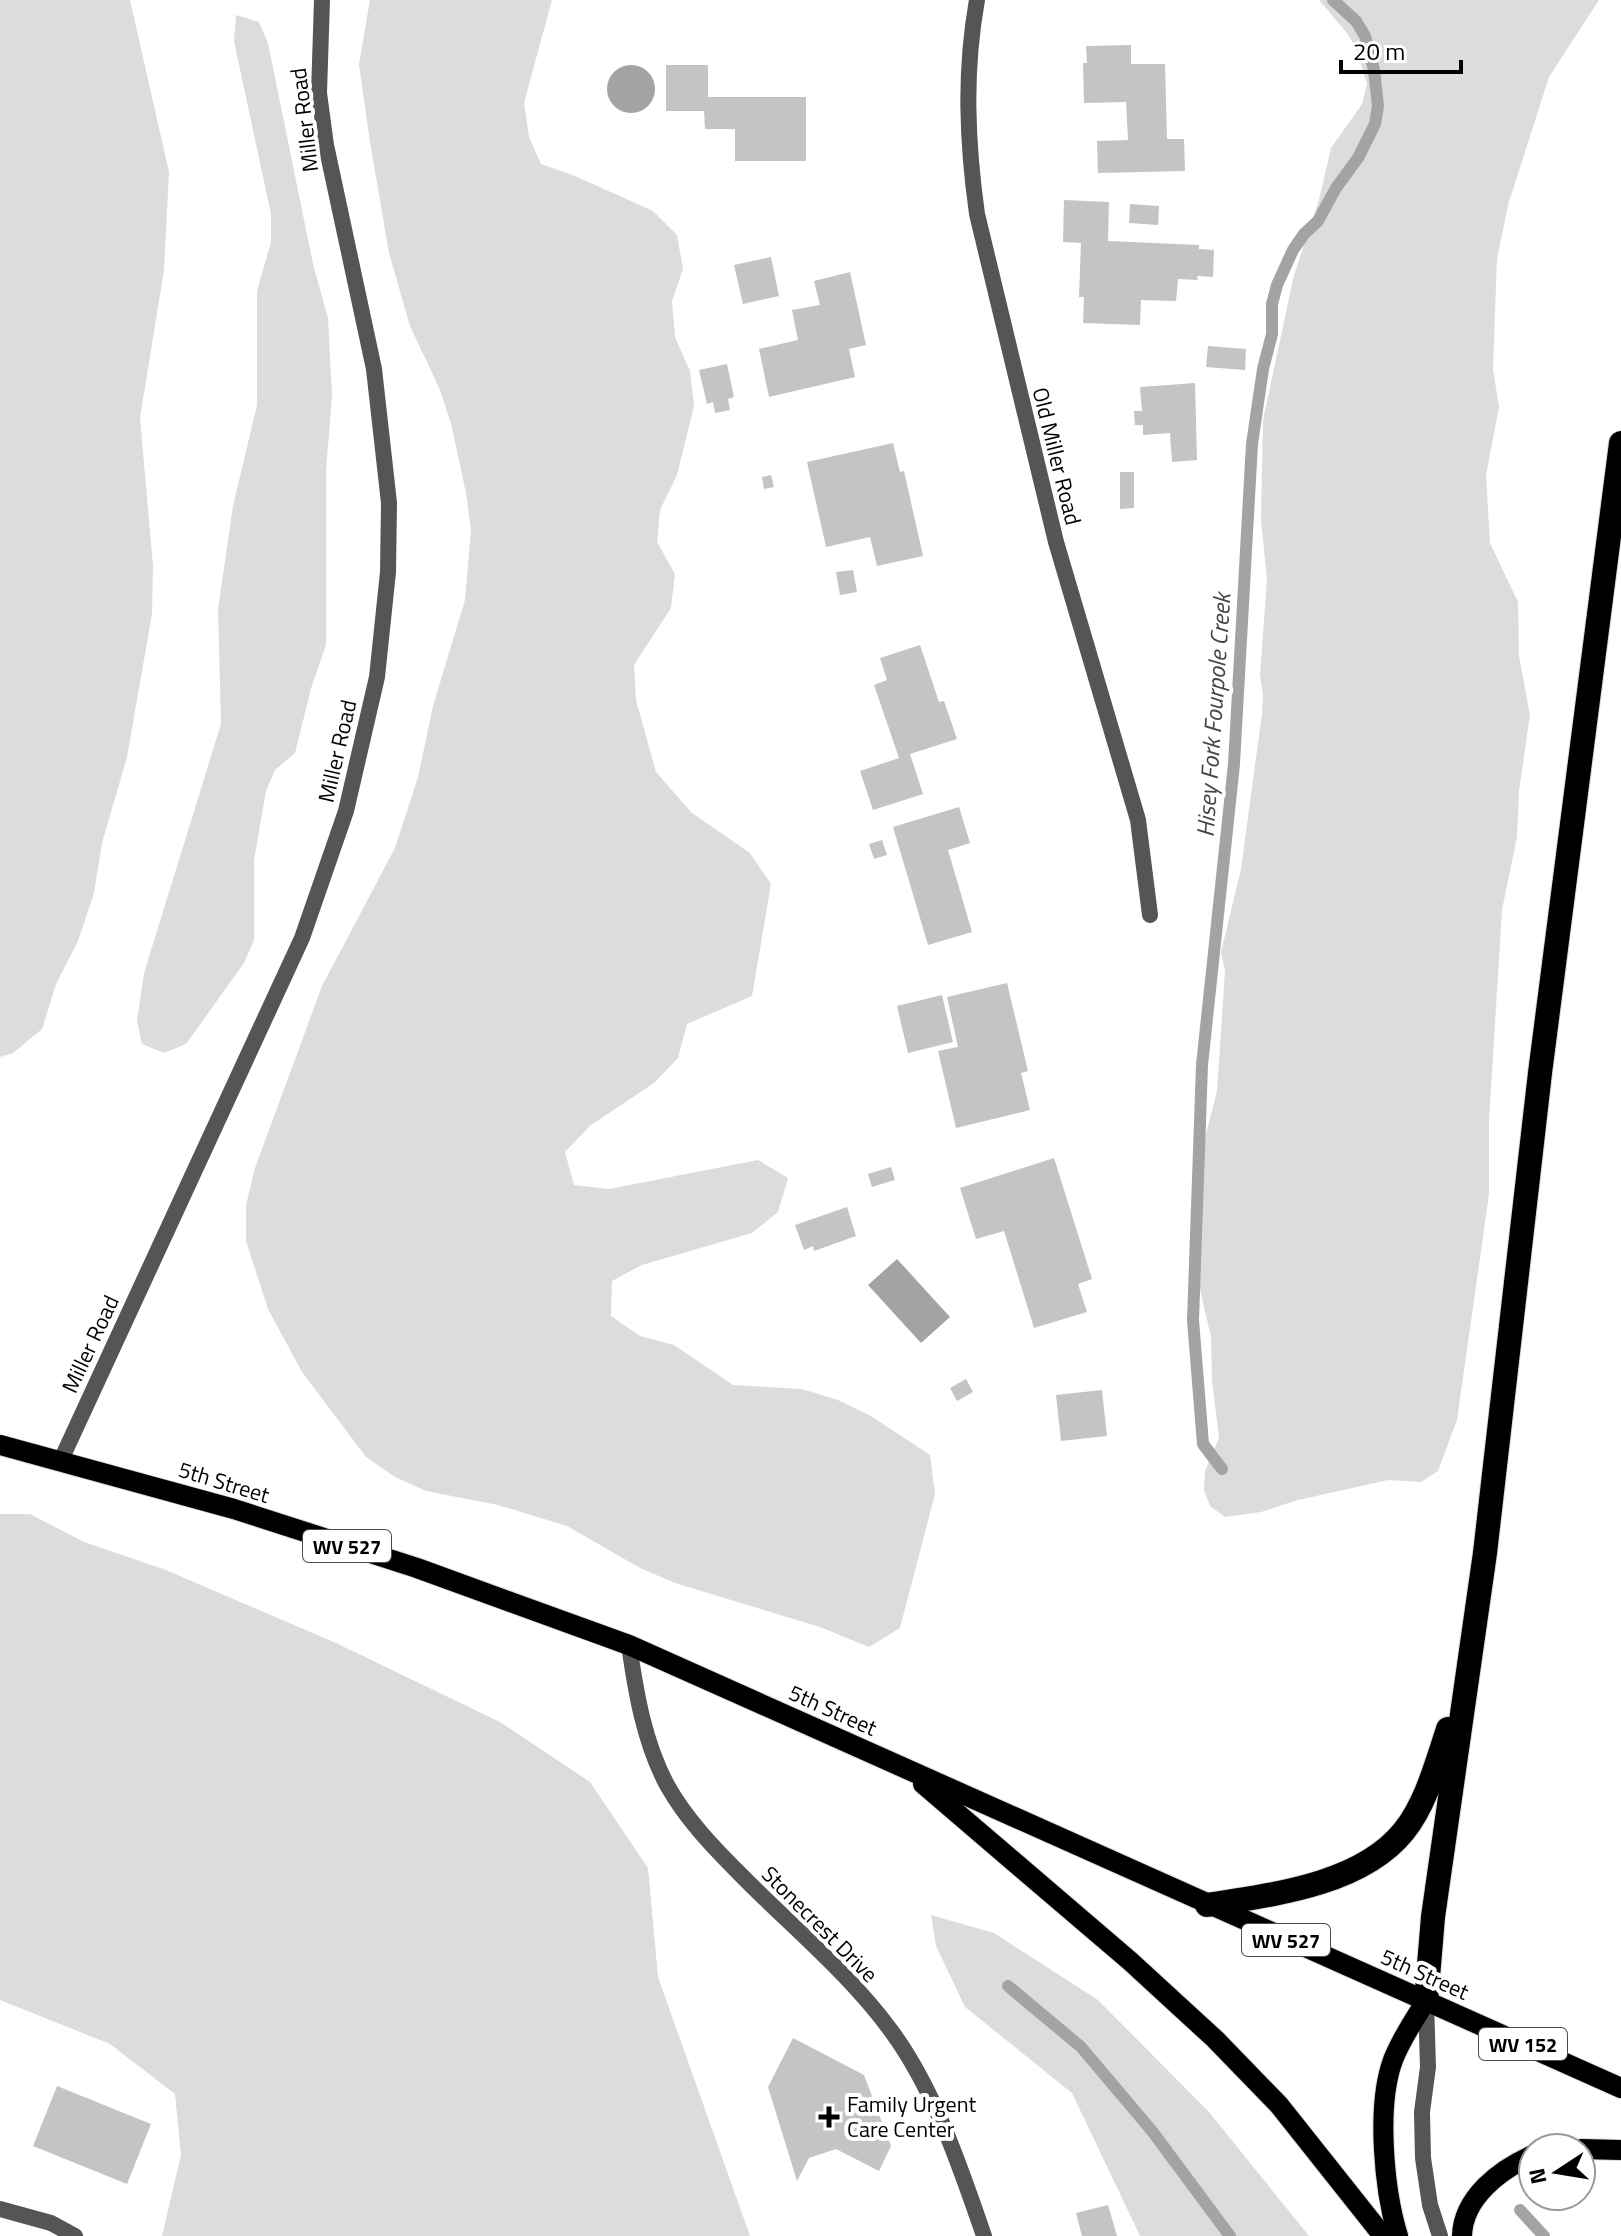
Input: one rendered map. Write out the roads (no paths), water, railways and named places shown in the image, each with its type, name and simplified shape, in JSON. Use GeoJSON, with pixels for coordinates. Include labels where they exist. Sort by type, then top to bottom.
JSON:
{"type":"FeatureCollection","features":[{"type":"Feature","properties":{"kind":"highway"},"geometry":{"type":"LineString","coordinates":[[1426,2001],[1433,1917],[1485,1553],[1540,1073],[1621,443]]}},
{"type":"Feature","properties":{"kind":"highway"},"geometry":{"type":"LineString","coordinates":[[1207,1905],[1258,1897],[1314,1883],[1351,1871],[1378,1856],[1405,1830],[1424,1794],[1469,1662]]}},
{"type":"Feature","properties":{"kind":"main road","name":"5th Street"},"geometry":{"type":"LineString","coordinates":[[0,1445],[234,1509],[403,1564],[629,1645],[1621,2088]]}},
{"type":"Feature","properties":{"kind":"main road"},"geometry":{"type":"LineString","coordinates":[[905,1768],[1130,1961],[1215,2039],[1279,2105],[1383,2236]]}},
{"type":"Feature","properties":{"kind":"main road"},"geometry":{"type":"LineString","coordinates":[[1398,2236],[1388,2205],[1384,2167],[1386,2104],[1392,2063],[1405,2033],[1426,2001]]}},
{"type":"Feature","properties":{"kind":"main road"},"geometry":{"type":"LineString","coordinates":[[1597,2149],[1621,2150]]}},
{"type":"Feature","properties":{"kind":"main road"},"geometry":{"type":"LineString","coordinates":[[1462,2236],[1462,2226],[1472,2204],[1487,2184],[1517,2162]]}},
{"type":"Feature","properties":{"kind":"street","name":"Miller Road"},"geometry":{"type":"LineString","coordinates":[[61,1460],[302,938],[346,811],[377,677],[388,572],[389,503],[374,369],[322,119],[318,43],[322,0]]}},
{"type":"Feature","properties":{"kind":"street","name":"Old Miller Road"},"geometry":{"type":"LineString","coordinates":[[977,0],[967,75],[970,168],[977,214],[1056,542],[1135,808],[1146,866],[1150,915]]}},
{"type":"Feature","properties":{"kind":"street","name":"Stonecrest Drive"},"geometry":{"type":"LineString","coordinates":[[629,1645],[636,1696],[651,1748],[667,1785],[717,1852],[850,1982],[892,2031],[920,2076],[984,2236]]}},
{"type":"Feature","properties":{"kind":"street"},"geometry":{"type":"LineString","coordinates":[[1426,2001],[1428,2067],[1422,2112],[1423,2158],[1430,2205],[1440,2236]]}},
{"type":"Feature","properties":{"kind":"street"},"geometry":{"type":"LineString","coordinates":[[0,2209],[51,2223],[75,2236]]}},
{"type":"Feature","properties":{"kind":"waterway","name":"Hisey Fork Fourpole Creek"},"geometry":{"type":"LineString","coordinates":[[1222,1469],[1203,1444],[1193,1320],[1202,1065],[1234,764],[1252,444],[1263,369],[1272,334],[1272,304],[1277,285],[1293,250],[1318,221],[1336,188],[1358,158],[1375,124],[1378,106],[1374,70],[1365,36],[1356,21],[1333,0]]}},
{"type":"Feature","properties":{"kind":"waterway"},"geometry":{"type":"LineString","coordinates":[[1008,1986],[1081,2047],[1152,2131],[1230,2236]]}},
{"type":"Feature","properties":{"kind":"waterway"},"geometry":{"type":"LineString","coordinates":[[1522,2212],[1544,2236]]}},
{"type":"Feature","properties":{"kind":"place","name":"Family Urgent Care Center"},"geometry":{"type":"Point","coordinates":[829,2117]}}]}
